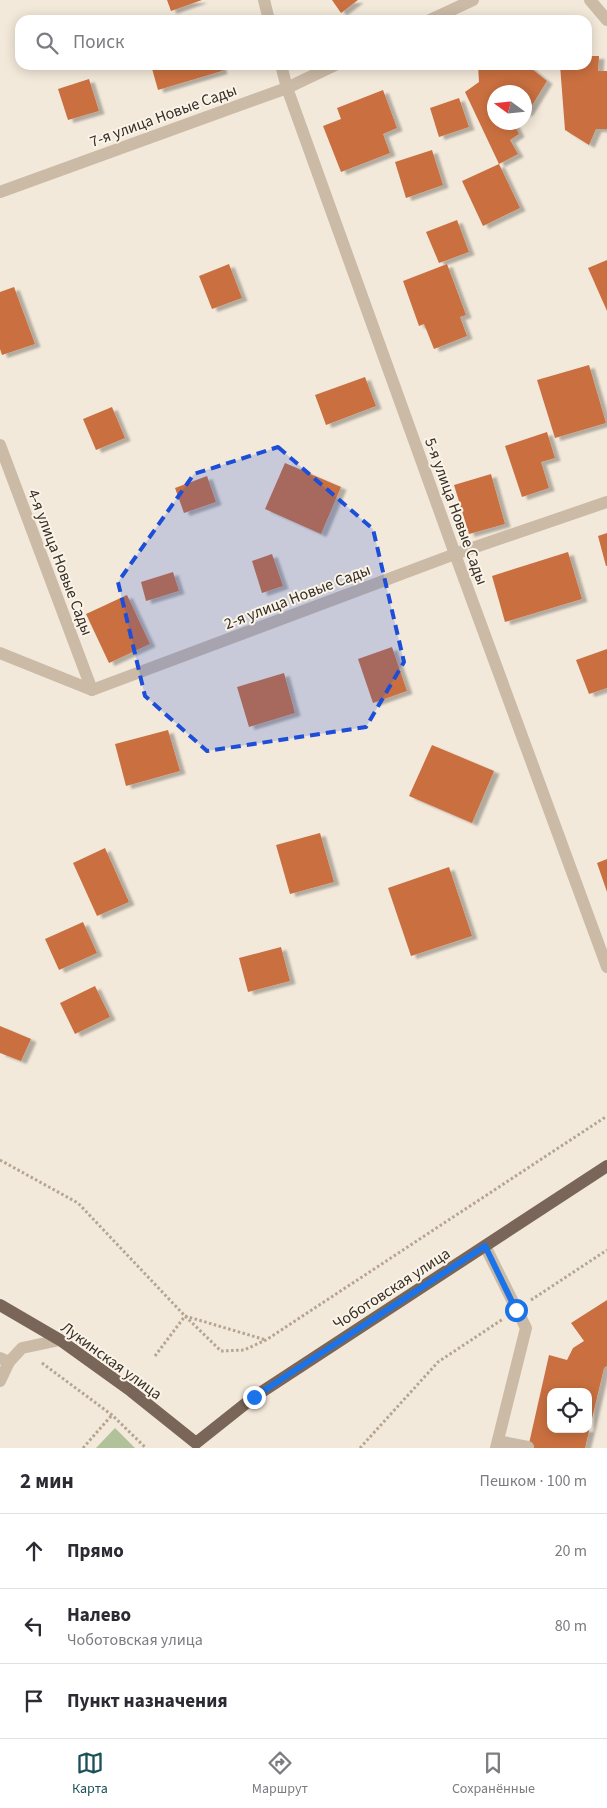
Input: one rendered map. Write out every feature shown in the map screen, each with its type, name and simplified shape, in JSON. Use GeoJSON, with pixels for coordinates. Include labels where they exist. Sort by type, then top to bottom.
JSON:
{"type":"FeatureCollection","features":[{"type":"Feature","properties":{"kind":"main road","name":"Чоботовская улица"},"geometry":{"type":"LineString","coordinates":[[198,1446],[254,1397],[607,1166]]}},
{"type":"Feature","properties":{"kind":"main road","name":"Лукинская улица"},"geometry":{"type":"LineString","coordinates":[[0,1305],[60,1340],[131,1391],[198,1446]]}},
{"type":"Feature","properties":{"kind":"street"},"geometry":{"type":"LineString","coordinates":[[264,0],[268,15]]}},
{"type":"Feature","properties":{"kind":"street"},"geometry":{"type":"LineString","coordinates":[[441,15],[473,0]]}},
{"type":"Feature","properties":{"kind":"street"},"geometry":{"type":"LineString","coordinates":[[590,0],[607,20]]}},
{"type":"Feature","properties":{"kind":"street","name":"5-я улица Новые Сады"},"geometry":{"type":"LineString","coordinates":[[282,70],[287,88],[455,554],[607,967]]}},
{"type":"Feature","properties":{"kind":"street","name":"7-я улица Новые Сады"},"geometry":{"type":"LineString","coordinates":[[0,192],[287,88],[325,70]]}},
{"type":"Feature","properties":{"kind":"street","name":"4-я улица Новые Сады"},"geometry":{"type":"LineString","coordinates":[[0,445],[92,690]]}},
{"type":"Feature","properties":{"kind":"street","name":"2-я улица Новые Сады"},"geometry":{"type":"LineString","coordinates":[[92,690],[455,554],[607,502]]}},
{"type":"Feature","properties":{"kind":"street"},"geometry":{"type":"LineString","coordinates":[[0,653],[92,690]]}},
{"type":"Feature","properties":{"kind":"street"},"geometry":{"type":"LineString","coordinates":[[485,1246],[526,1328],[497,1445],[528,1447]]}},
{"type":"Feature","properties":{"kind":"street"},"geometry":{"type":"LineString","coordinates":[[0,1381],[4,1360],[22,1348],[60,1340]]}},
{"type":"Feature","properties":{"kind":"path"},"geometry":{"type":"LineString","coordinates":[[0,1160],[78,1203],[185,1316],[221,1351],[244,1350],[266,1340],[607,1116]]}},
{"type":"Feature","properties":{"kind":"path"},"geometry":{"type":"LineString","coordinates":[[360,1448],[438,1362],[607,1250]]}},
{"type":"Feature","properties":{"kind":"path"},"geometry":{"type":"LineString","coordinates":[[185,1316],[266,1340]]}},
{"type":"Feature","properties":{"kind":"path"},"geometry":{"type":"LineString","coordinates":[[155,1356],[185,1316]]}},
{"type":"Feature","properties":{"kind":"path"},"geometry":{"type":"LineString","coordinates":[[22,1348],[112,1415],[146,1448]]}},
{"type":"Feature","properties":{"kind":"path"},"geometry":{"type":"LineString","coordinates":[[83,1448],[112,1415]]}},
{"type":"Feature","properties":{"kind":"highlighted area"},"geometry":{"type":"Polygon","coordinates":[[[278,447],[373,529],[404,662],[366,727],[207,751],[145,696],[118,582],[194,474],[278,447]]]}},
{"type":"Feature","properties":{"kind":"green space"},"geometry":{"type":"Polygon","coordinates":[[[115,1428],[135,1448],[96,1448],[115,1428]]]}},
{"type":"Feature","properties":{"kind":"building"},"geometry":{"type":"Polygon","coordinates":[[[167,0],[202,0],[171,11],[167,0]]]}},
{"type":"Feature","properties":{"kind":"building"},"geometry":{"type":"Polygon","coordinates":[[[332,0],[358,0],[341,13],[332,0]]]}},
{"type":"Feature","properties":{"kind":"building"},"geometry":{"type":"Polygon","coordinates":[[[592,56],[599,56],[598,71],[607,71],[607,129],[596,129],[589,145],[565,130],[560,70],[592,70],[592,56]]]}},
{"type":"Feature","properties":{"kind":"building"},"geometry":{"type":"Polygon","coordinates":[[[152,70],[222,71],[158,90],[152,70]]]}},
{"type":"Feature","properties":{"kind":"building"},"geometry":{"type":"Polygon","coordinates":[[[478,70],[533,70],[547,81],[532,105],[532,85],[487,85],[487,130],[517,130],[519,134],[510,140],[518,154],[499,164],[465,92],[479,82],[478,70]]]}},
{"type":"Feature","properties":{"kind":"building"},"geometry":{"type":"Polygon","coordinates":[[[89,79],[99,111],[68,120],[58,89],[89,79]]]}},
{"type":"Feature","properties":{"kind":"building"},"geometry":{"type":"Polygon","coordinates":[[[383,90],[397,128],[383,134],[390,153],[341,172],[323,126],[341,119],[337,108],[383,90]]]}},
{"type":"Feature","properties":{"kind":"building"},"geometry":{"type":"Polygon","coordinates":[[[459,98],[469,127],[439,137],[430,108],[459,98]]]}},
{"type":"Feature","properties":{"kind":"building"},"geometry":{"type":"Polygon","coordinates":[[[432,150],[443,185],[406,198],[395,162],[432,150]]]}},
{"type":"Feature","properties":{"kind":"building"},"geometry":{"type":"Polygon","coordinates":[[[499,164],[520,208],[483,226],[462,181],[499,164]]]}},
{"type":"Feature","properties":{"kind":"building"},"geometry":{"type":"Polygon","coordinates":[[[457,220],[469,252],[439,263],[426,232],[457,220]]]}},
{"type":"Feature","properties":{"kind":"building"},"geometry":{"type":"Polygon","coordinates":[[[607,260],[607,311],[588,268],[607,260]]]}},
{"type":"Feature","properties":{"kind":"building"},"geometry":{"type":"Polygon","coordinates":[[[229,264],[242,298],[212,309],[199,276],[229,264]]]}},
{"type":"Feature","properties":{"kind":"building"},"geometry":{"type":"Polygon","coordinates":[[[447,264],[466,315],[460,317],[467,336],[434,349],[424,324],[419,326],[403,281],[447,264]]]}},
{"type":"Feature","properties":{"kind":"building"},"geometry":{"type":"Polygon","coordinates":[[[14,287],[35,344],[2,355],[0,349],[0,292],[14,287]]]}},
{"type":"Feature","properties":{"kind":"building"},"geometry":{"type":"Polygon","coordinates":[[[589,365],[606,423],[555,438],[537,380],[589,365]]]}},
{"type":"Feature","properties":{"kind":"building"},"geometry":{"type":"Polygon","coordinates":[[[365,377],[376,406],[326,425],[315,395],[365,377]]]}},
{"type":"Feature","properties":{"kind":"building"},"geometry":{"type":"Polygon","coordinates":[[[112,407],[125,438],[96,450],[83,419],[112,407]]]}},
{"type":"Feature","properties":{"kind":"building"},"geometry":{"type":"Polygon","coordinates":[[[547,432],[555,458],[541,462],[549,488],[522,497],[505,446],[547,432]]]}},
{"type":"Feature","properties":{"kind":"building"},"geometry":{"type":"Polygon","coordinates":[[[285,463],[341,487],[321,534],[265,509],[285,463]]]}},
{"type":"Feature","properties":{"kind":"building"},"geometry":{"type":"Polygon","coordinates":[[[491,474],[505,524],[469,534],[454,485],[491,474]]]}},
{"type":"Feature","properties":{"kind":"building"},"geometry":{"type":"Polygon","coordinates":[[[207,476],[216,502],[184,513],[175,488],[207,476]]]}},
{"type":"Feature","properties":{"kind":"building"},"geometry":{"type":"Polygon","coordinates":[[[607,533],[607,566],[606,566],[598,536],[607,533]]]}},
{"type":"Feature","properties":{"kind":"building"},"geometry":{"type":"Polygon","coordinates":[[[568,552],[582,599],[505,622],[492,576],[568,552]]]}},
{"type":"Feature","properties":{"kind":"building"},"geometry":{"type":"Polygon","coordinates":[[[272,554],[283,586],[262,593],[252,561],[272,554]]]}},
{"type":"Feature","properties":{"kind":"building"},"geometry":{"type":"Polygon","coordinates":[[[173,572],[179,591],[146,601],[141,582],[173,572]]]}},
{"type":"Feature","properties":{"kind":"building"},"geometry":{"type":"Polygon","coordinates":[[[127,595],[150,644],[109,663],[86,614],[127,595]]]}},
{"type":"Feature","properties":{"kind":"building"},"geometry":{"type":"Polygon","coordinates":[[[392,647],[407,691],[373,703],[358,659],[392,647]]]}},
{"type":"Feature","properties":{"kind":"building"},"geometry":{"type":"Polygon","coordinates":[[[607,649],[607,688],[589,694],[576,660],[607,649]]]}},
{"type":"Feature","properties":{"kind":"building"},"geometry":{"type":"Polygon","coordinates":[[[284,673],[295,713],[249,727],[237,687],[284,673]]]}},
{"type":"Feature","properties":{"kind":"building"},"geometry":{"type":"Polygon","coordinates":[[[168,730],[180,771],[126,786],[115,744],[168,730]]]}},
{"type":"Feature","properties":{"kind":"building"},"geometry":{"type":"Polygon","coordinates":[[[432,745],[494,771],[472,823],[409,796],[432,745]]]}},
{"type":"Feature","properties":{"kind":"building"},"geometry":{"type":"Polygon","coordinates":[[[320,833],[334,882],[290,894],[276,845],[320,833]]]}},
{"type":"Feature","properties":{"kind":"building"},"geometry":{"type":"Polygon","coordinates":[[[105,848],[129,902],[97,916],[73,863],[105,848]]]}},
{"type":"Feature","properties":{"kind":"building"},"geometry":{"type":"Polygon","coordinates":[[[607,859],[607,892],[597,863],[607,859]]]}},
{"type":"Feature","properties":{"kind":"building"},"geometry":{"type":"Polygon","coordinates":[[[449,867],[472,936],[411,956],[388,888],[449,867]]]}},
{"type":"Feature","properties":{"kind":"building"},"geometry":{"type":"Polygon","coordinates":[[[83,922],[97,953],[59,970],[45,939],[83,922]]]}},
{"type":"Feature","properties":{"kind":"building"},"geometry":{"type":"Polygon","coordinates":[[[281,947],[290,981],[248,992],[239,958],[281,947]]]}},
{"type":"Feature","properties":{"kind":"building"},"geometry":{"type":"Polygon","coordinates":[[[95,986],[110,1017],[75,1034],[60,1003],[95,986]]]}},
{"type":"Feature","properties":{"kind":"building"},"geometry":{"type":"Polygon","coordinates":[[[0,1026],[31,1039],[21,1061],[0,1053],[0,1026]]]}},
{"type":"Feature","properties":{"kind":"building"},"geometry":{"type":"Polygon","coordinates":[[[607,1300],[607,1366],[604,1368],[592,1419],[592,1388],[547,1388],[547,1433],[589,1433],[585,1448],[528,1448],[549,1355],[567,1360],[573,1348],[584,1341],[571,1323],[607,1300]]]}},
{"type":"Feature","properties":{"kind":"route"},"geometry":{"type":"LineString","coordinates":[[254,1397],[485,1246],[516,1310]]}}]}
